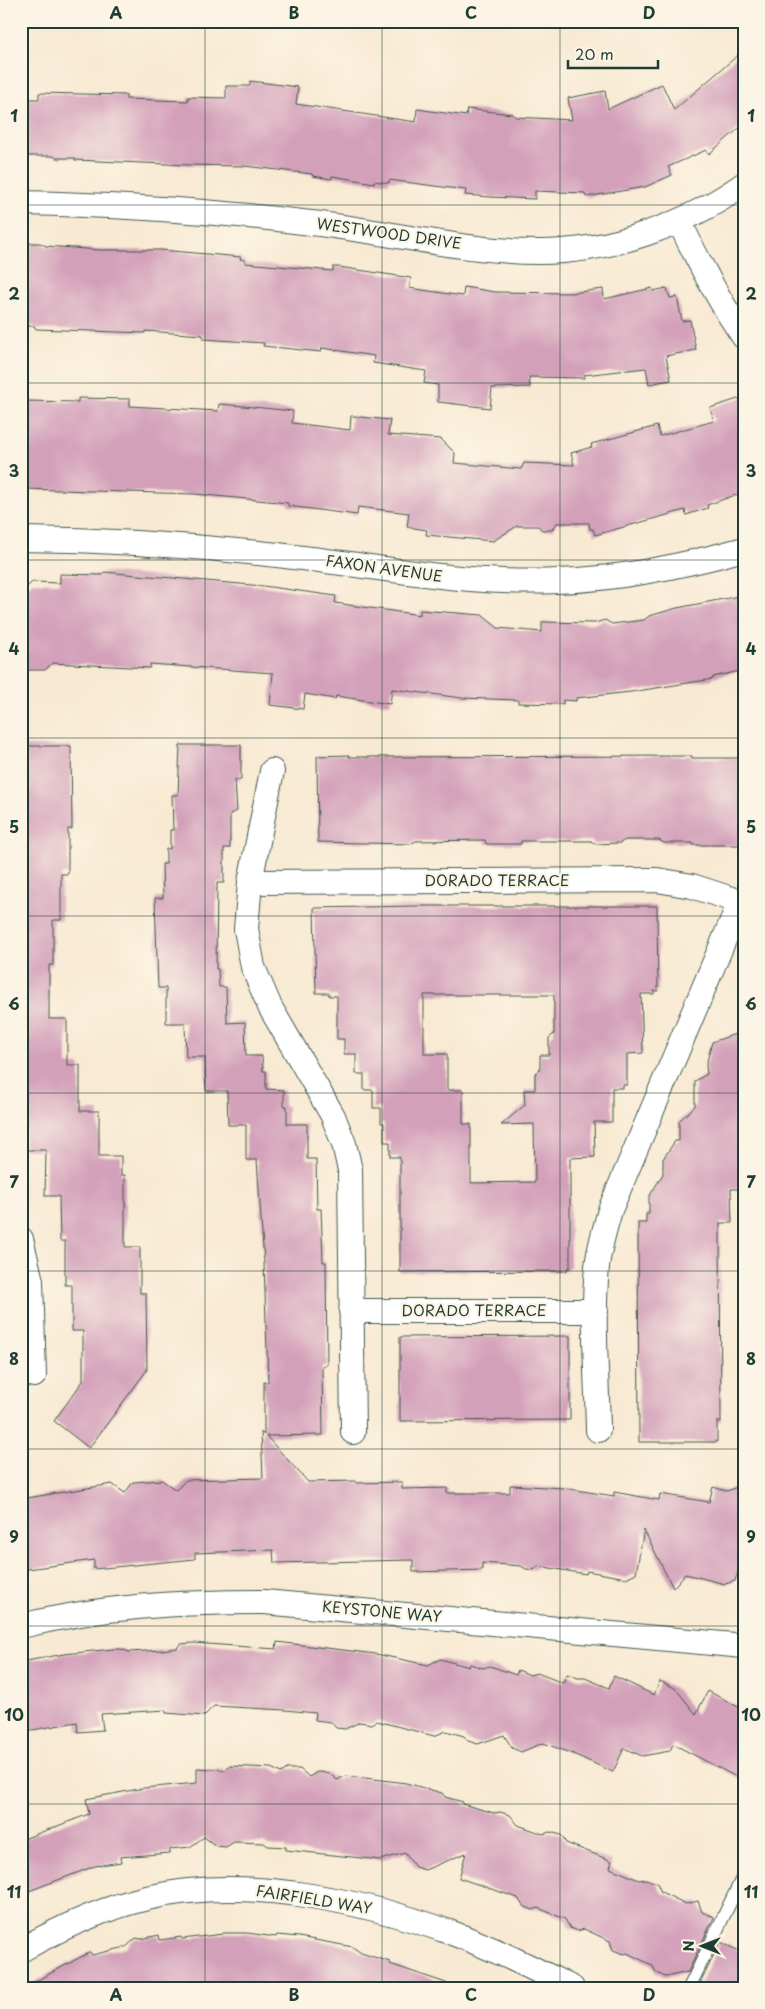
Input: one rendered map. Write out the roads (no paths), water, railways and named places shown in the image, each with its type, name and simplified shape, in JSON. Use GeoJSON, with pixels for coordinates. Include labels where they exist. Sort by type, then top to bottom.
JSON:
{"type":"FeatureCollection","features":[{"type":"Feature","properties":{"kind":"street","name":"WESTWOOD DRIVE"},"geometry":{"type":"LineString","coordinates":[[21,203],[225,214],[356,228],[490,249],[540,252],[584,248],[634,238],[679,221],[725,197],[744,184]]}},
{"type":"Feature","properties":{"kind":"street"},"geometry":{"type":"LineString","coordinates":[[679,221],[701,267],[744,337]]}},
{"type":"Feature","properties":{"kind":"street","name":"FAXON AVENUE"},"geometry":{"type":"LineString","coordinates":[[21,539],[142,543],[211,548],[452,578],[506,582],[614,577],[670,568],[744,549]]}},
{"type":"Feature","properties":{"kind":"street"},"geometry":{"type":"LineString","coordinates":[[272,771],[250,882],[246,929],[253,967],[270,1008],[333,1116],[350,1170],[353,1432]]}},
{"type":"Feature","properties":{"kind":"street","name":"DORADO TERRACE"},"geometry":{"type":"LineString","coordinates":[[250,882],[657,880],[692,886],[742,903],[610,1210],[602,1238],[597,1267],[596,1311],[598,1430]]}},
{"type":"Feature","properties":{"kind":"street"},"geometry":{"type":"LineString","coordinates":[[21,1239],[31,1282],[34,1375]]}},
{"type":"Feature","properties":{"kind":"street","name":"DORADO TERRACE"},"geometry":{"type":"LineString","coordinates":[[352,1311],[596,1311]]}},
{"type":"Feature","properties":{"kind":"street","name":"KEYSTONE WAY"},"geometry":{"type":"LineString","coordinates":[[21,1626],[146,1605],[203,1602],[264,1602],[744,1646]]}},
{"type":"Feature","properties":{"kind":"street","name":"FAIRFIELD WAY"},"geometry":{"type":"LineString","coordinates":[[21,1950],[92,1916],[147,1898],[201,1890],[258,1890],[323,1898],[388,1912],[452,1933],[515,1959],[572,1988]]}},
{"type":"Feature","properties":{"kind":"lane"},"geometry":{"type":"LineString","coordinates":[[690,1988],[744,1874]]}}]}
